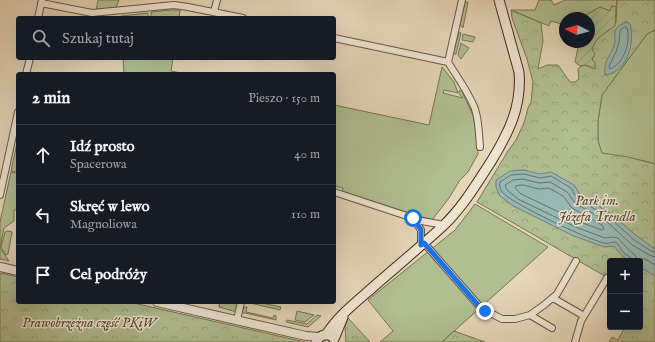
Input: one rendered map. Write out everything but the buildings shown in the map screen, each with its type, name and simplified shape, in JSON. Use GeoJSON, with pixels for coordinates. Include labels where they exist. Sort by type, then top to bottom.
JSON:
{"type":"FeatureCollection","features":[{"type":"Feature","properties":{"kind":"main road"},"geometry":{"type":"LineString","coordinates":[[321,339],[344,313],[444,225],[467,198],[506,137],[517,107],[520,93],[519,72],[500,1]]}},
{"type":"Feature","properties":{"kind":"street"},"geometry":{"type":"LineString","coordinates":[[214,12],[216,0]]}},
{"type":"Feature","properties":{"kind":"street"},"geometry":{"type":"LineString","coordinates":[[462,0],[448,62],[475,110],[480,147]]}},
{"type":"Feature","properties":{"kind":"street"},"geometry":{"type":"LineString","coordinates":[[38,16],[42,1],[92,14],[174,5],[188,6],[233,16]]}},
{"type":"Feature","properties":{"kind":"street"},"geometry":{"type":"LineString","coordinates":[[336,38],[448,62]]}},
{"type":"Feature","properties":{"kind":"street"},"geometry":{"type":"LineString","coordinates":[[26,72],[30,60]]}},
{"type":"Feature","properties":{"kind":"street"},"geometry":{"type":"LineString","coordinates":[[0,195],[1,183],[15,138]]}},
{"type":"Feature","properties":{"kind":"street"},"geometry":{"type":"LineString","coordinates":[[336,193],[433,224],[444,225]]}},
{"type":"Feature","properties":{"kind":"street"},"geometry":{"type":"LineString","coordinates":[[413,218],[421,230],[422,244],[481,308],[502,319],[515,319],[530,315],[553,298],[561,288],[576,261]]}},
{"type":"Feature","properties":{"kind":"street"},"geometry":{"type":"LineString","coordinates":[[0,267],[16,271]]}},
{"type":"Feature","properties":{"kind":"street"},"geometry":{"type":"LineString","coordinates":[[574,342],[579,325],[607,278]]}},
{"type":"Feature","properties":{"kind":"street"},"geometry":{"type":"LineString","coordinates":[[553,298],[584,316]]}},
{"type":"Feature","properties":{"kind":"street"},"geometry":{"type":"LineString","coordinates":[[166,304],[321,339]]}},
{"type":"Feature","properties":{"kind":"street"},"geometry":{"type":"LineString","coordinates":[[237,320],[240,304]]}},
{"type":"Feature","properties":{"kind":"street"},"geometry":{"type":"LineString","coordinates":[[530,315],[552,328]]}},
{"type":"Feature","properties":{"kind":"green space"},"geometry":{"type":"Polygon","coordinates":[[[98,0],[119,0],[116,8],[96,11],[98,0]]]}},
{"type":"Feature","properties":{"kind":"green space"},"geometry":{"type":"Polygon","coordinates":[[[539,0],[551,0],[554,5],[565,0],[617,0],[616,7],[612,6],[610,11],[600,7],[591,12],[559,12],[559,23],[551,21],[549,26],[511,10],[535,10],[539,0]]]}},
{"type":"Feature","properties":{"kind":"green space","name":"Park im. Józefa Trendla"},"geometry":{"type":"Polygon","coordinates":[[[617,0],[655,0],[655,30],[647,34],[602,95],[598,121],[598,141],[602,153],[628,157],[655,164],[655,342],[609,342],[612,337],[618,340],[623,330],[643,330],[643,258],[607,258],[607,277],[477,202],[516,140],[531,102],[533,82],[527,59],[512,18],[511,10],[541,23],[543,41],[538,69],[547,65],[558,65],[570,82],[575,82],[579,79],[578,69],[580,67],[586,66],[595,69],[592,60],[594,54],[592,49],[595,48],[595,40],[609,30],[616,22],[617,0]]]}},
{"type":"Feature","properties":{"kind":"green space"},"geometry":{"type":"Polygon","coordinates":[[[465,2],[468,2],[463,28],[460,25],[465,2]]]}},
{"type":"Feature","properties":{"kind":"green space"},"geometry":{"type":"Polygon","coordinates":[[[612,6],[616,7],[615,26],[598,38],[595,43],[595,12],[591,12],[600,7],[610,11],[612,6]]]}},
{"type":"Feature","properties":{"kind":"green space"},"geometry":{"type":"Polygon","coordinates":[[[180,10],[179,16],[151,16],[151,12],[180,10]]]}},
{"type":"Feature","properties":{"kind":"green space"},"geometry":{"type":"Polygon","coordinates":[[[148,13],[148,16],[121,16],[148,13]]]}},
{"type":"Feature","properties":{"kind":"green space"},"geometry":{"type":"Polygon","coordinates":[[[655,30],[655,164],[601,153],[598,141],[598,121],[602,95],[647,34],[655,30]]]}},
{"type":"Feature","properties":{"kind":"green space"},"geometry":{"type":"Polygon","coordinates":[[[459,32],[461,33],[456,54],[453,54],[459,32]]]}},
{"type":"Feature","properties":{"kind":"green space"},"geometry":{"type":"Polygon","coordinates":[[[463,34],[475,37],[473,42],[462,40],[463,34]]]}},
{"type":"Feature","properties":{"kind":"green space"},"geometry":{"type":"Polygon","coordinates":[[[461,43],[469,48],[461,59],[458,55],[461,43]]]}},
{"type":"Feature","properties":{"kind":"green space"},"geometry":{"type":"Polygon","coordinates":[[[578,48],[592,48],[595,54],[592,60],[595,62],[595,69],[586,65],[580,66],[575,62],[578,48]]]}},
{"type":"Feature","properties":{"kind":"green space"},"geometry":{"type":"Polygon","coordinates":[[[123,60],[173,60],[171,71],[176,72],[124,72],[123,60]]]}},
{"type":"Feature","properties":{"kind":"green space"},"geometry":{"type":"Polygon","coordinates":[[[442,67],[454,82],[458,93],[444,90],[443,93],[463,98],[459,94],[459,91],[461,90],[473,115],[477,135],[478,154],[468,172],[460,180],[449,198],[432,220],[342,192],[343,188],[336,186],[336,105],[429,125],[442,67]]]}},
{"type":"Feature","properties":{"kind":"green space"},"geometry":{"type":"Polygon","coordinates":[[[16,148],[16,170],[14,172],[11,171],[16,148]]]}},
{"type":"Feature","properties":{"kind":"green space"},"geometry":{"type":"Polygon","coordinates":[[[11,172],[16,172],[16,210],[14,210],[14,221],[4,228],[0,248],[0,222],[11,172]]]}},
{"type":"Feature","properties":{"kind":"green space"},"geometry":{"type":"Polygon","coordinates":[[[475,204],[548,247],[442,342],[380,342],[393,331],[368,300],[455,230],[475,204]]]}},
{"type":"Feature","properties":{"kind":"green space"},"geometry":{"type":"Polygon","coordinates":[[[5,232],[12,232],[8,254],[6,255],[1,247],[5,232]]]}},
{"type":"Feature","properties":{"kind":"green space"},"geometry":{"type":"Polygon","coordinates":[[[0,248],[9,261],[0,259],[0,248]]]}},
{"type":"Feature","properties":{"kind":"green space","name":"Prawobrzeżna część PKiW"},"geometry":{"type":"Polygon","coordinates":[[[0,273],[16,277],[16,304],[138,304],[305,342],[0,342],[0,273]]]}},
{"type":"Feature","properties":{"kind":"green space"},"geometry":{"type":"Polygon","coordinates":[[[220,304],[238,304],[237,312],[219,307],[220,304]]]}},
{"type":"Feature","properties":{"kind":"green space"},"geometry":{"type":"Polygon","coordinates":[[[254,304],[267,304],[281,307],[280,310],[254,304]]]}},
{"type":"Feature","properties":{"kind":"green space"},"geometry":{"type":"Polygon","coordinates":[[[247,307],[246,312],[273,318],[274,315],[276,316],[276,320],[240,312],[242,308],[247,307]]]}},
{"type":"Feature","properties":{"kind":"green space"},"geometry":{"type":"Polygon","coordinates":[[[297,311],[314,315],[305,322],[295,320],[297,311]]]}},
{"type":"Feature","properties":{"kind":"green space"},"geometry":{"type":"Polygon","coordinates":[[[317,315],[321,316],[308,327],[286,322],[287,320],[307,324],[317,315]]]}},
{"type":"Feature","properties":{"kind":"green space"},"geometry":{"type":"Polygon","coordinates":[[[348,318],[370,342],[346,342],[345,327],[348,318]]]}},
{"type":"Feature","properties":{"kind":"green space"},"geometry":{"type":"Polygon","coordinates":[[[454,331],[482,341],[485,342],[442,342],[454,331]]]}},
{"type":"Feature","properties":{"kind":"water"},"geometry":{"type":"Polygon","coordinates":[[[627,22],[630,24],[631,32],[628,56],[624,63],[613,73],[605,75],[605,64],[614,46],[616,29],[627,22]]]}},
{"type":"Feature","properties":{"kind":"water"},"geometry":{"type":"Polygon","coordinates":[[[524,170],[540,174],[551,172],[574,185],[581,196],[610,213],[655,249],[655,276],[643,269],[643,258],[625,258],[614,246],[604,247],[574,236],[513,206],[500,196],[496,187],[496,180],[510,171],[524,170]]]}},
{"type":"Feature","properties":{"kind":"route"},"geometry":{"type":"LineString","coordinates":[[413,218],[421,230],[421,245],[424,243],[478,305],[485,311]]}}]}
